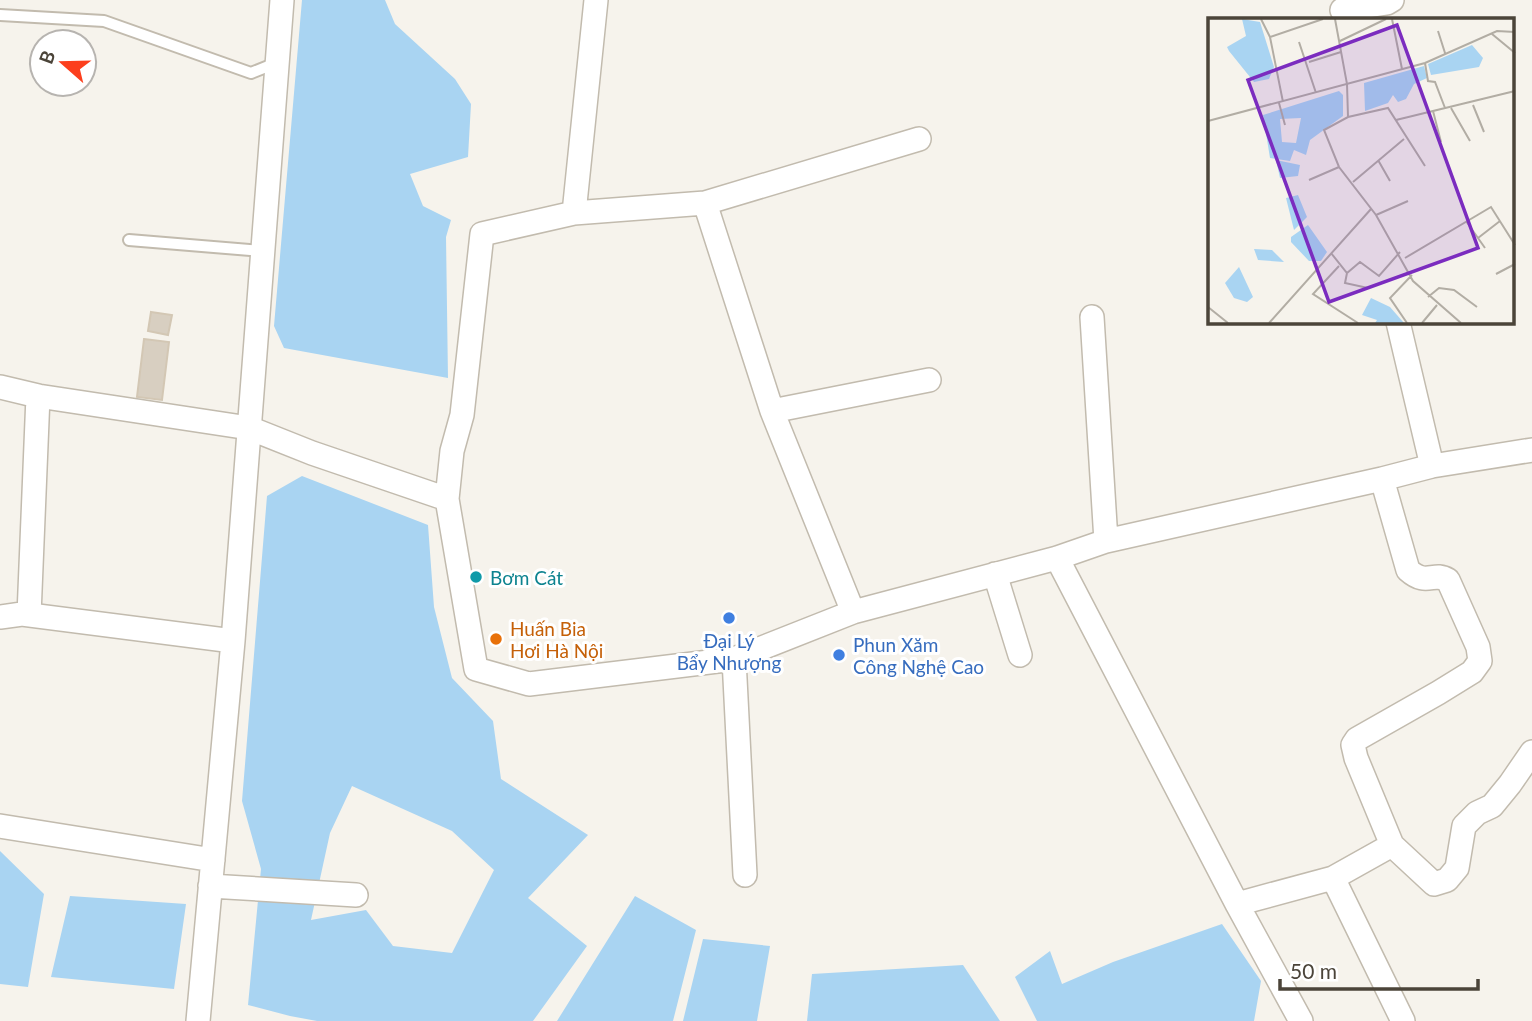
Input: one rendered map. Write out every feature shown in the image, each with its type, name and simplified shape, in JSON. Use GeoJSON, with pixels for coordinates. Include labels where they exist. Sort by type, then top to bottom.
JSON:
{"type":"FeatureCollection","features":[{"type":"Feature","properties":{"kind":"street"},"geometry":{"type":"LineString","coordinates":[[198,1021],[233,641],[282,0]]}},
{"type":"Feature","properties":{"kind":"street"},"geometry":{"type":"LineString","coordinates":[[574,213],[596,0]]}},
{"type":"Feature","properties":{"kind":"street"},"geometry":{"type":"LineString","coordinates":[[1342,10],[1392,0]]}},
{"type":"Feature","properties":{"kind":"street"},"geometry":{"type":"LineString","coordinates":[[919,139],[705,203],[574,213],[482,234],[462,415],[452,451],[447,499],[476,669],[529,684],[734,659],[853,612],[1057,558],[1106,541],[1382,480],[1432,466],[1532,450]]}},
{"type":"Feature","properties":{"kind":"street"},"geometry":{"type":"LineString","coordinates":[[705,203],[772,411],[853,612]]}},
{"type":"Feature","properties":{"kind":"street"},"geometry":{"type":"LineString","coordinates":[[1092,317],[1106,541]]}},
{"type":"Feature","properties":{"kind":"street"},"geometry":{"type":"LineString","coordinates":[[1398,324],[1432,466]]}},
{"type":"Feature","properties":{"kind":"street"},"geometry":{"type":"LineString","coordinates":[[772,411],[929,380]]}},
{"type":"Feature","properties":{"kind":"street"},"geometry":{"type":"LineString","coordinates":[[0,387],[38,396],[249,428],[312,453],[447,499]]}},
{"type":"Feature","properties":{"kind":"street"},"geometry":{"type":"LineString","coordinates":[[29,615],[38,396]]}},
{"type":"Feature","properties":{"kind":"street"},"geometry":{"type":"LineString","coordinates":[[1382,480],[1408,570],[1424,579],[1443,576],[1448,580],[1478,647],[1480,661],[1472,672],[1357,739],[1353,745],[1392,845],[1434,884],[1447,880],[1457,868],[1464,826],[1477,813],[1492,806],[1532,752]]}},
{"type":"Feature","properties":{"kind":"street"},"geometry":{"type":"LineString","coordinates":[[1057,558],[1301,1021]]}},
{"type":"Feature","properties":{"kind":"street"},"geometry":{"type":"LineString","coordinates":[[995,574],[1020,655]]}},
{"type":"Feature","properties":{"kind":"street"},"geometry":{"type":"LineString","coordinates":[[0,617],[22,614],[233,641]]}},
{"type":"Feature","properties":{"kind":"street"},"geometry":{"type":"LineString","coordinates":[[734,659],[745,875]]}},
{"type":"Feature","properties":{"kind":"street"},"geometry":{"type":"LineString","coordinates":[[0,826],[213,860]]}},
{"type":"Feature","properties":{"kind":"street"},"geometry":{"type":"LineString","coordinates":[[1237,904],[1333,878],[1392,845]]}},
{"type":"Feature","properties":{"kind":"street"},"geometry":{"type":"LineString","coordinates":[[1333,878],[1404,1021]]}},
{"type":"Feature","properties":{"kind":"street"},"geometry":{"type":"LineString","coordinates":[[210,886],[356,895]]}},
{"type":"Feature","properties":{"kind":"lane"},"geometry":{"type":"LineString","coordinates":[[0,15],[104,21],[251,73],[276,64]]}},
{"type":"Feature","properties":{"kind":"lane"},"geometry":{"type":"LineString","coordinates":[[129,240],[262,251]]}},
{"type":"Feature","properties":{"kind":"water"},"geometry":{"type":"Polygon","coordinates":[[[302,0],[385,0],[395,24],[455,79],[471,104],[468,157],[410,174],[423,206],[451,220],[446,237],[448,378],[284,348],[274,326],[302,0]]]}},
{"type":"Feature","properties":{"kind":"water"},"geometry":{"type":"Polygon","coordinates":[[[302,476],[428,525],[434,607],[452,678],[493,721],[501,779],[588,835],[528,898],[587,946],[533,1021],[317,1021],[248,1005],[261,869],[242,801],[267,496],[302,476]],[[352,786],[330,833],[311,920],[366,910],[393,946],[452,953],[494,870],[452,831],[352,786]]]}},
{"type":"Feature","properties":{"kind":"water"},"geometry":{"type":"Polygon","coordinates":[[[0,851],[44,894],[28,987],[0,984],[0,851]]]}},
{"type":"Feature","properties":{"kind":"water"},"geometry":{"type":"Polygon","coordinates":[[[70,896],[186,904],[174,989],[51,977],[70,896]]]}},
{"type":"Feature","properties":{"kind":"water"},"geometry":{"type":"Polygon","coordinates":[[[635,896],[696,930],[673,1021],[557,1021],[635,896]]]}},
{"type":"Feature","properties":{"kind":"water"},"geometry":{"type":"Polygon","coordinates":[[[1222,924],[1261,981],[1254,1021],[1037,1021],[1015,977],[1050,951],[1062,984],[1113,962],[1222,924]]]}},
{"type":"Feature","properties":{"kind":"water"},"geometry":{"type":"Polygon","coordinates":[[[703,939],[770,946],[757,1021],[683,1021],[703,939]]]}},
{"type":"Feature","properties":{"kind":"water"},"geometry":{"type":"Polygon","coordinates":[[[963,965],[1000,1021],[807,1021],[812,974],[963,965]]]}},
{"type":"Feature","properties":{"kind":"building"},"geometry":{"type":"Polygon","coordinates":[[[151,312],[172,315],[168,335],[148,331],[151,312]]]}},
{"type":"Feature","properties":{"kind":"building"},"geometry":{"type":"Polygon","coordinates":[[[144,339],[169,342],[162,400],[137,397],[144,339]]]}},
{"type":"Feature","properties":{"kind":"place","name":"Bơm Cát"},"geometry":{"type":"Point","coordinates":[476,577]}},
{"type":"Feature","properties":{"kind":"place","name":"Đại Lý Bẩy Nhượng"},"geometry":{"type":"Point","coordinates":[729,618]}},
{"type":"Feature","properties":{"kind":"place","name":"Huấn Bia Hơi Hà Nội"},"geometry":{"type":"Point","coordinates":[496,639]}},
{"type":"Feature","properties":{"kind":"place","name":"Phun Xăm Công Nghệ Cao"},"geometry":{"type":"Point","coordinates":[839,655]}}]}
